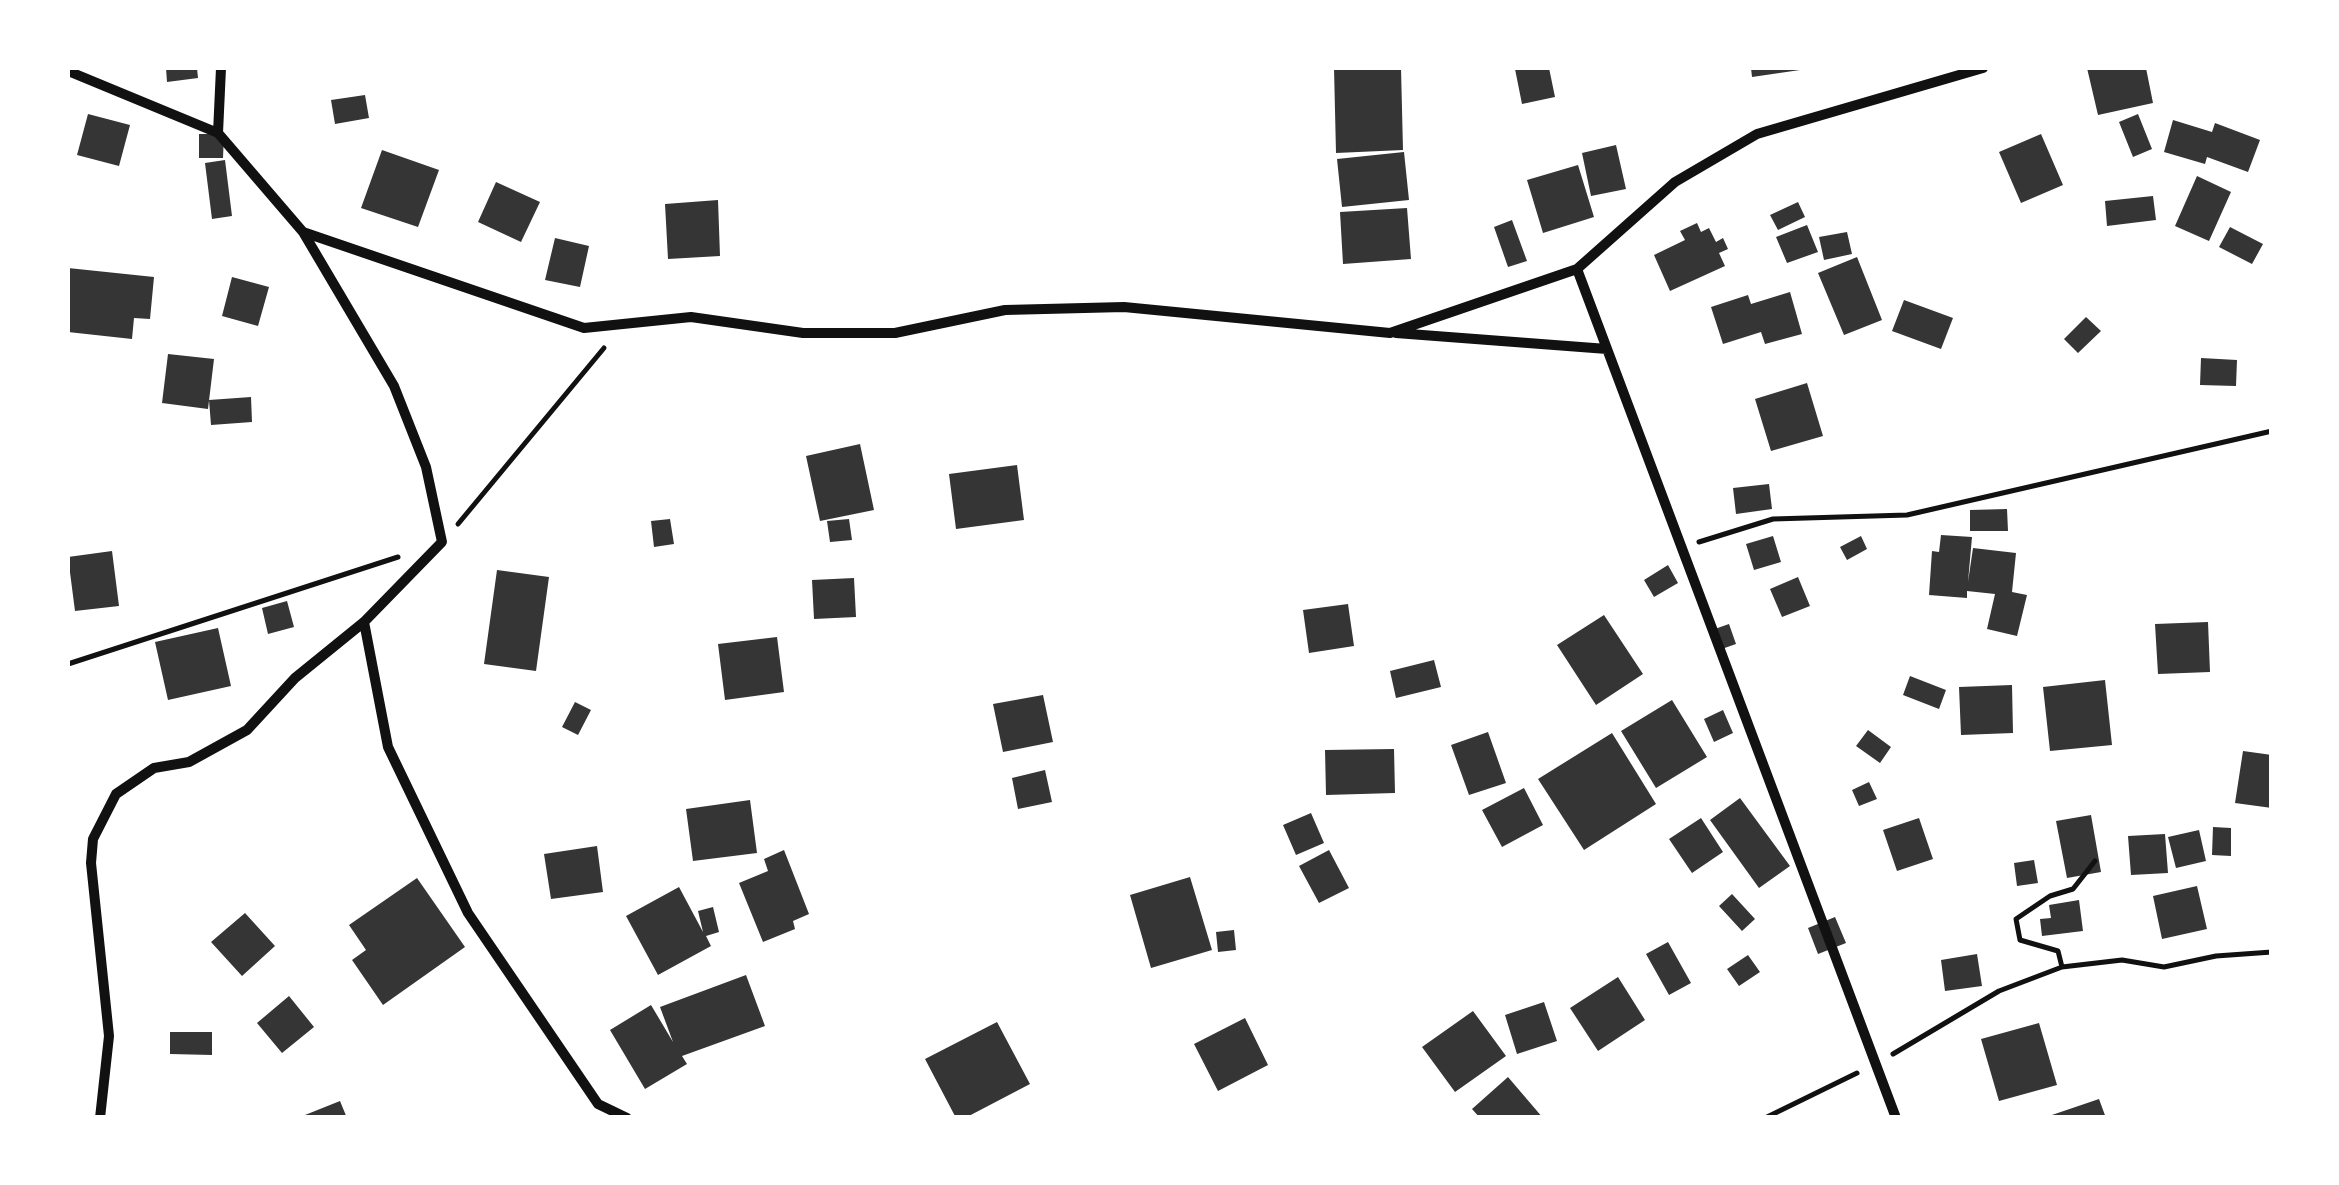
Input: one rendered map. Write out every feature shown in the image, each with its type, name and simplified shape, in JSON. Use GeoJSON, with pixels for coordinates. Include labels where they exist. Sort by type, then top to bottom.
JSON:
{"type":"FeatureCollection","features":[{"type":"Feature","properties":{"kind":"street"},"geometry":{"type":"LineString","coordinates":[[218,133],[222,68]]}},
{"type":"Feature","properties":{"kind":"street"},"geometry":{"type":"LineString","coordinates":[[1390,333],[1578,269],[1676,182],[1756,134],[1983,68]]}},
{"type":"Feature","properties":{"kind":"street"},"geometry":{"type":"LineString","coordinates":[[68,71],[218,133],[303,232],[394,386],[426,467],[442,542],[364,622],[295,678],[247,730],[190,762],[154,768],[116,794],[106,809],[93,839],[91,863],[109,1036],[100,1118]]}},
{"type":"Feature","properties":{"kind":"street"},"geometry":{"type":"LineString","coordinates":[[303,232],[584,328],[626,320],[691,317],[803,333],[894,334],[1005,310],[1124,307],[1608,349]]}},
{"type":"Feature","properties":{"kind":"street"},"geometry":{"type":"LineString","coordinates":[[1578,269],[1896,1118]]}},
{"type":"Feature","properties":{"kind":"street"},"geometry":{"type":"LineString","coordinates":[[364,622],[388,747],[468,913],[598,1104],[627,1118]]}},
{"type":"Feature","properties":{"kind":"path"},"geometry":{"type":"LineString","coordinates":[[442,542],[626,320]]}},
{"type":"Feature","properties":{"kind":"path"},"geometry":{"type":"LineString","coordinates":[[1682,547],[1772,519],[1907,515],[2272,431]]}},
{"type":"Feature","properties":{"kind":"path"},"geometry":{"type":"LineString","coordinates":[[68,664],[405,555]]}},
{"type":"Feature","properties":{"kind":"path"},"geometry":{"type":"LineString","coordinates":[[2062,967],[2058,952],[2020,940],[2016,919],[2050,896],[2073,889],[2095,862]]}},
{"type":"Feature","properties":{"kind":"path"},"geometry":{"type":"LineString","coordinates":[[1765,1118],[1876,1064],[1999,991],[2062,967],[2122,960],[2164,967],[2216,956],[2272,952]]}},
{"type":"Feature","properties":{"kind":"building"},"geometry":{"type":"Polygon","coordinates":[[[166,68],[197,68],[198,78],[167,82],[166,68]]]}},
{"type":"Feature","properties":{"kind":"building"},"geometry":{"type":"Polygon","coordinates":[[[1334,68],[1401,68],[1403,150],[1336,153],[1334,68]]]}},
{"type":"Feature","properties":{"kind":"building"},"geometry":{"type":"Polygon","coordinates":[[[1549,68],[1555,97],[1522,104],[1515,69],[1549,68]]]}},
{"type":"Feature","properties":{"kind":"building"},"geometry":{"type":"Polygon","coordinates":[[[1751,68],[1800,68],[1800,70],[1752,77],[1751,68]]]}},
{"type":"Feature","properties":{"kind":"building"},"geometry":{"type":"Polygon","coordinates":[[[2087,68],[2146,68],[2153,103],[2098,115],[2087,68]]]}},
{"type":"Feature","properties":{"kind":"building"},"geometry":{"type":"Polygon","coordinates":[[[365,95],[369,118],[335,124],[331,100],[365,95]]]}},
{"type":"Feature","properties":{"kind":"building"},"geometry":{"type":"Polygon","coordinates":[[[88,114],[130,125],[119,166],[77,155],[88,114]]]}},
{"type":"Feature","properties":{"kind":"building"},"geometry":{"type":"Polygon","coordinates":[[[2138,114],[2152,149],[2133,157],[2119,122],[2138,114]]]}},
{"type":"Feature","properties":{"kind":"building"},"geometry":{"type":"Polygon","coordinates":[[[2173,120],[2212,132],[2215,123],[2260,140],[2248,172],[2207,157],[2205,164],[2164,152],[2173,120]]]}},
{"type":"Feature","properties":{"kind":"building"},"geometry":{"type":"Polygon","coordinates":[[[199,134],[224,134],[223,158],[199,158],[199,134]]]}},
{"type":"Feature","properties":{"kind":"building"},"geometry":{"type":"Polygon","coordinates":[[[2041,134],[2063,185],[2021,203],[1999,152],[2041,134]]]}},
{"type":"Feature","properties":{"kind":"building"},"geometry":{"type":"Polygon","coordinates":[[[1616,145],[1626,189],[1591,196],[1582,153],[1616,145]]]}},
{"type":"Feature","properties":{"kind":"building"},"geometry":{"type":"Polygon","coordinates":[[[382,150],[439,170],[418,227],[361,208],[382,150]]]}},
{"type":"Feature","properties":{"kind":"building"},"geometry":{"type":"Polygon","coordinates":[[[1404,152],[1409,200],[1342,207],[1337,159],[1404,152]]]}},
{"type":"Feature","properties":{"kind":"building"},"geometry":{"type":"Polygon","coordinates":[[[225,160],[232,216],[212,219],[205,163],[225,160]]]}},
{"type":"Feature","properties":{"kind":"building"},"geometry":{"type":"Polygon","coordinates":[[[1578,165],[1594,217],[1543,233],[1527,180],[1578,165]]]}},
{"type":"Feature","properties":{"kind":"building"},"geometry":{"type":"Polygon","coordinates":[[[2197,176],[2231,192],[2209,241],[2175,226],[2197,176]]]}},
{"type":"Feature","properties":{"kind":"building"},"geometry":{"type":"Polygon","coordinates":[[[496,182],[540,202],[521,242],[478,222],[496,182]]]}},
{"type":"Feature","properties":{"kind":"building"},"geometry":{"type":"Polygon","coordinates":[[[2153,196],[2156,220],[2107,226],[2105,201],[2153,196]]]}},
{"type":"Feature","properties":{"kind":"building"},"geometry":{"type":"Polygon","coordinates":[[[718,200],[720,256],[668,259],[665,204],[718,200]]]}},
{"type":"Feature","properties":{"kind":"building"},"geometry":{"type":"Polygon","coordinates":[[[1798,202],[1805,217],[1778,230],[1770,215],[1798,202]]]}},
{"type":"Feature","properties":{"kind":"building"},"geometry":{"type":"Polygon","coordinates":[[[1407,208],[1411,259],[1343,264],[1340,212],[1407,208]]]}},
{"type":"Feature","properties":{"kind":"building"},"geometry":{"type":"Polygon","coordinates":[[[1512,220],[1527,261],[1508,267],[1494,227],[1512,220]]]}},
{"type":"Feature","properties":{"kind":"building"},"geometry":{"type":"Polygon","coordinates":[[[1697,223],[1701,232],[1709,228],[1716,242],[1723,238],[1728,249],[1719,253],[1725,266],[1670,291],[1654,255],[1685,240],[1680,231],[1697,223]]]}},
{"type":"Feature","properties":{"kind":"building"},"geometry":{"type":"Polygon","coordinates":[[[1807,225],[1818,252],[1787,263],[1776,237],[1807,225]]]}},
{"type":"Feature","properties":{"kind":"building"},"geometry":{"type":"Polygon","coordinates":[[[2230,227],[2263,244],[2252,264],[2219,247],[2230,227]]]}},
{"type":"Feature","properties":{"kind":"building"},"geometry":{"type":"Polygon","coordinates":[[[1847,232],[1852,254],[1824,260],[1819,237],[1847,232]]]}},
{"type":"Feature","properties":{"kind":"building"},"geometry":{"type":"Polygon","coordinates":[[[555,238],[589,246],[580,287],[545,280],[555,238]]]}},
{"type":"Feature","properties":{"kind":"building"},"geometry":{"type":"Polygon","coordinates":[[[1857,257],[1882,320],[1844,335],[1818,273],[1857,257]]]}},
{"type":"Feature","properties":{"kind":"building"},"geometry":{"type":"Polygon","coordinates":[[[68,268],[154,277],[150,319],[134,318],[132,339],[68,332],[68,268]]]}},
{"type":"Feature","properties":{"kind":"building"},"geometry":{"type":"Polygon","coordinates":[[[232,277],[269,287],[258,326],[222,316],[232,277]]]}},
{"type":"Feature","properties":{"kind":"building"},"geometry":{"type":"Polygon","coordinates":[[[1790,292],[1802,334],[1765,344],[1761,332],[1723,344],[1711,307],[1748,295],[1751,304],[1790,292]]]}},
{"type":"Feature","properties":{"kind":"building"},"geometry":{"type":"Polygon","coordinates":[[[1904,300],[1953,318],[1941,349],[1892,331],[1904,300]]]}},
{"type":"Feature","properties":{"kind":"building"},"geometry":{"type":"Polygon","coordinates":[[[2086,317],[2101,331],[2078,353],[2064,339],[2086,317]]]}},
{"type":"Feature","properties":{"kind":"building"},"geometry":{"type":"Polygon","coordinates":[[[168,354],[214,359],[208,409],[162,403],[168,354]]]}},
{"type":"Feature","properties":{"kind":"building"},"geometry":{"type":"Polygon","coordinates":[[[2201,358],[2237,360],[2236,386],[2200,385],[2201,358]]]}},
{"type":"Feature","properties":{"kind":"building"},"geometry":{"type":"Polygon","coordinates":[[[1807,383],[1823,436],[1771,451],[1755,399],[1807,383]]]}},
{"type":"Feature","properties":{"kind":"building"},"geometry":{"type":"Polygon","coordinates":[[[251,397],[252,422],[211,425],[209,400],[251,397]]]}},
{"type":"Feature","properties":{"kind":"building"},"geometry":{"type":"Polygon","coordinates":[[[860,444],[874,510],[820,521],[806,456],[860,444]]]}},
{"type":"Feature","properties":{"kind":"building"},"geometry":{"type":"Polygon","coordinates":[[[1017,465],[1024,520],[956,529],[949,474],[1017,465]]]}},
{"type":"Feature","properties":{"kind":"building"},"geometry":{"type":"Polygon","coordinates":[[[1769,484],[1772,509],[1736,514],[1733,488],[1769,484]]]}},
{"type":"Feature","properties":{"kind":"building"},"geometry":{"type":"Polygon","coordinates":[[[2007,509],[2008,531],[1970,531],[1970,510],[2007,509]]]}},
{"type":"Feature","properties":{"kind":"building"},"geometry":{"type":"Polygon","coordinates":[[[670,519],[674,544],[654,547],[651,521],[670,519]]]}},
{"type":"Feature","properties":{"kind":"building"},"geometry":{"type":"Polygon","coordinates":[[[849,519],[852,540],[830,542],[827,521],[849,519]]]}},
{"type":"Feature","properties":{"kind":"building"},"geometry":{"type":"Polygon","coordinates":[[[1941,535],[1972,537],[1968,582],[1973,548],[2016,553],[2012,592],[2027,595],[2017,636],[1987,629],[1995,594],[1967,591],[1967,598],[1929,595],[1932,551],[1939,552],[1941,535]]]}},
{"type":"Feature","properties":{"kind":"building"},"geometry":{"type":"Polygon","coordinates":[[[1773,536],[1781,562],[1754,570],[1746,544],[1773,536]]]}},
{"type":"Feature","properties":{"kind":"building"},"geometry":{"type":"Polygon","coordinates":[[[1861,536],[1867,549],[1847,560],[1840,547],[1861,536]]]}},
{"type":"Feature","properties":{"kind":"building"},"geometry":{"type":"Polygon","coordinates":[[[112,551],[119,606],[75,611],[68,557],[112,551]]]}},
{"type":"Feature","properties":{"kind":"building"},"geometry":{"type":"Polygon","coordinates":[[[1668,565],[1678,583],[1654,597],[1644,580],[1668,565]]]}},
{"type":"Feature","properties":{"kind":"building"},"geometry":{"type":"Polygon","coordinates":[[[497,570],[549,577],[536,671],[484,664],[497,570]]]}},
{"type":"Feature","properties":{"kind":"building"},"geometry":{"type":"Polygon","coordinates":[[[1798,577],[1810,606],[1782,617],[1770,589],[1798,577]]]}},
{"type":"Feature","properties":{"kind":"building"},"geometry":{"type":"Polygon","coordinates":[[[854,578],[856,617],[814,619],[812,580],[854,578]]]}},
{"type":"Feature","properties":{"kind":"building"},"geometry":{"type":"Polygon","coordinates":[[[287,601],[294,627],[268,634],[262,608],[287,601]]]}},
{"type":"Feature","properties":{"kind":"building"},"geometry":{"type":"Polygon","coordinates":[[[1348,604],[1354,646],[1309,653],[1303,610],[1348,604]]]}},
{"type":"Feature","properties":{"kind":"building"},"geometry":{"type":"Polygon","coordinates":[[[1604,615],[1643,674],[1596,705],[1557,645],[1604,615]]]}},
{"type":"Feature","properties":{"kind":"building"},"geometry":{"type":"Polygon","coordinates":[[[2208,622],[2210,672],[2158,674],[2155,624],[2208,622]]]}},
{"type":"Feature","properties":{"kind":"building"},"geometry":{"type":"Polygon","coordinates":[[[1729,624],[1736,644],[1716,651],[1709,631],[1729,624]]]}},
{"type":"Feature","properties":{"kind":"building"},"geometry":{"type":"Polygon","coordinates":[[[218,628],[231,686],[168,700],[155,642],[218,628]]]}},
{"type":"Feature","properties":{"kind":"building"},"geometry":{"type":"Polygon","coordinates":[[[777,637],[784,692],[725,700],[718,644],[777,637]]]}},
{"type":"Feature","properties":{"kind":"building"},"geometry":{"type":"Polygon","coordinates":[[[1434,660],[1441,687],[1396,698],[1390,671],[1434,660]]]}},
{"type":"Feature","properties":{"kind":"building"},"geometry":{"type":"Polygon","coordinates":[[[1910,676],[1946,690],[1939,709],[1903,695],[1910,676]]]}},
{"type":"Feature","properties":{"kind":"building"},"geometry":{"type":"Polygon","coordinates":[[[2105,680],[2112,745],[2050,751],[2043,687],[2105,680]]]}},
{"type":"Feature","properties":{"kind":"building"},"geometry":{"type":"Polygon","coordinates":[[[2012,685],[2013,733],[1961,735],[1959,687],[2012,685]]]}},
{"type":"Feature","properties":{"kind":"building"},"geometry":{"type":"Polygon","coordinates":[[[1043,695],[1053,742],[1003,752],[993,704],[1043,695]]]}},
{"type":"Feature","properties":{"kind":"building"},"geometry":{"type":"Polygon","coordinates":[[[1672,700],[1707,757],[1656,788],[1621,731],[1672,700]]]}},
{"type":"Feature","properties":{"kind":"building"},"geometry":{"type":"Polygon","coordinates":[[[575,702],[591,710],[578,735],[562,727],[575,702]]]}},
{"type":"Feature","properties":{"kind":"building"},"geometry":{"type":"Polygon","coordinates":[[[1723,710],[1733,733],[1714,742],[1704,719],[1723,710]]]}},
{"type":"Feature","properties":{"kind":"building"},"geometry":{"type":"Polygon","coordinates":[[[1868,730],[1891,747],[1880,763],[1856,746],[1868,730]]]}},
{"type":"Feature","properties":{"kind":"building"},"geometry":{"type":"Polygon","coordinates":[[[1488,732],[1506,783],[1469,795],[1451,745],[1488,732]]]}},
{"type":"Feature","properties":{"kind":"building"},"geometry":{"type":"Polygon","coordinates":[[[1612,733],[1656,804],[1584,850],[1538,779],[1612,733]]]}},
{"type":"Feature","properties":{"kind":"building"},"geometry":{"type":"Polygon","coordinates":[[[1394,749],[1395,793],[1326,795],[1325,750],[1394,749]]]}},
{"type":"Feature","properties":{"kind":"building"},"geometry":{"type":"Polygon","coordinates":[[[2243,751],[2272,755],[2272,808],[2235,803],[2243,751]]]}},
{"type":"Feature","properties":{"kind":"building"},"geometry":{"type":"Polygon","coordinates":[[[1045,770],[1052,802],[1018,809],[1012,778],[1045,770]]]}},
{"type":"Feature","properties":{"kind":"building"},"geometry":{"type":"Polygon","coordinates":[[[1869,782],[1877,799],[1859,806],[1852,790],[1869,782]]]}},
{"type":"Feature","properties":{"kind":"building"},"geometry":{"type":"Polygon","coordinates":[[[1524,788],[1543,825],[1502,847],[1482,810],[1524,788]]]}},
{"type":"Feature","properties":{"kind":"building"},"geometry":{"type":"Polygon","coordinates":[[[1740,798],[1790,866],[1759,888],[1710,820],[1740,798]]]}},
{"type":"Feature","properties":{"kind":"building"},"geometry":{"type":"Polygon","coordinates":[[[750,800],[757,853],[693,861],[686,809],[750,800]]]}},
{"type":"Feature","properties":{"kind":"building"},"geometry":{"type":"Polygon","coordinates":[[[1311,813],[1324,843],[1296,855],[1283,825],[1311,813]]]}},
{"type":"Feature","properties":{"kind":"building"},"geometry":{"type":"Polygon","coordinates":[[[2091,815],[2101,872],[2067,878],[2056,821],[2091,815]]]}},
{"type":"Feature","properties":{"kind":"building"},"geometry":{"type":"Polygon","coordinates":[[[1701,818],[1723,852],[1692,873],[1669,839],[1701,818]]]}},
{"type":"Feature","properties":{"kind":"building"},"geometry":{"type":"Polygon","coordinates":[[[1919,818],[1933,859],[1897,871],[1883,830],[1919,818]]]}},
{"type":"Feature","properties":{"kind":"building"},"geometry":{"type":"Polygon","coordinates":[[[2213,827],[2231,828],[2231,856],[2212,855],[2213,827]]]}},
{"type":"Feature","properties":{"kind":"building"},"geometry":{"type":"Polygon","coordinates":[[[2199,830],[2206,861],[2176,868],[2168,837],[2199,830]]]}},
{"type":"Feature","properties":{"kind":"building"},"geometry":{"type":"Polygon","coordinates":[[[2165,834],[2168,873],[2131,875],[2128,836],[2165,834]]]}},
{"type":"Feature","properties":{"kind":"building"},"geometry":{"type":"Polygon","coordinates":[[[597,846],[603,892],[551,899],[544,854],[597,846]]]}},
{"type":"Feature","properties":{"kind":"building"},"geometry":{"type":"Polygon","coordinates":[[[784,850],[809,914],[793,921],[795,929],[763,942],[739,883],[768,871],[764,859],[784,850]]]}},
{"type":"Feature","properties":{"kind":"building"},"geometry":{"type":"Polygon","coordinates":[[[1329,850],[1349,888],[1319,903],[1299,866],[1329,850]]]}},
{"type":"Feature","properties":{"kind":"building"},"geometry":{"type":"Polygon","coordinates":[[[2034,860],[2038,883],[2017,886],[2014,863],[2034,860]]]}},
{"type":"Feature","properties":{"kind":"building"},"geometry":{"type":"Polygon","coordinates":[[[1190,877],[1212,950],[1151,968],[1130,895],[1190,877]]]}},
{"type":"Feature","properties":{"kind":"building"},"geometry":{"type":"Polygon","coordinates":[[[417,878],[465,947],[383,1005],[352,960],[366,950],[349,925],[417,878]]]}},
{"type":"Feature","properties":{"kind":"building"},"geometry":{"type":"Polygon","coordinates":[[[2197,886],[2207,929],[2162,939],[2153,896],[2197,886]]]}},
{"type":"Feature","properties":{"kind":"building"},"geometry":{"type":"Polygon","coordinates":[[[679,887],[703,932],[698,911],[713,907],[719,932],[706,936],[711,946],[658,975],[626,916],[679,887]]]}},
{"type":"Feature","properties":{"kind":"building"},"geometry":{"type":"Polygon","coordinates":[[[1732,894],[1755,919],[1742,931],[1719,906],[1732,894]]]}},
{"type":"Feature","properties":{"kind":"building"},"geometry":{"type":"Polygon","coordinates":[[[2079,900],[2083,931],[2042,936],[2040,919],[2051,918],[2049,905],[2079,900]]]}},
{"type":"Feature","properties":{"kind":"building"},"geometry":{"type":"Polygon","coordinates":[[[245,913],[275,946],[242,976],[211,942],[245,913]]]}},
{"type":"Feature","properties":{"kind":"building"},"geometry":{"type":"Polygon","coordinates":[[[1835,917],[1846,943],[1818,954],[1808,928],[1835,917]]]}},
{"type":"Feature","properties":{"kind":"building"},"geometry":{"type":"Polygon","coordinates":[[[1234,930],[1236,950],[1218,952],[1216,932],[1234,930]]]}},
{"type":"Feature","properties":{"kind":"building"},"geometry":{"type":"Polygon","coordinates":[[[1668,942],[1691,983],[1669,995],[1646,954],[1668,942]]]}},
{"type":"Feature","properties":{"kind":"building"},"geometry":{"type":"Polygon","coordinates":[[[1977,954],[1982,986],[1945,991],[1941,960],[1977,954]]]}},
{"type":"Feature","properties":{"kind":"building"},"geometry":{"type":"Polygon","coordinates":[[[1748,955],[1760,972],[1739,986],[1727,969],[1748,955]]]}},
{"type":"Feature","properties":{"kind":"building"},"geometry":{"type":"Polygon","coordinates":[[[746,975],[765,1026],[682,1056],[687,1064],[645,1089],[610,1030],[651,1005],[673,1042],[660,1007],[746,975]]]}},
{"type":"Feature","properties":{"kind":"building"},"geometry":{"type":"Polygon","coordinates":[[[1618,977],[1645,1020],[1598,1051],[1570,1008],[1618,977]]]}},
{"type":"Feature","properties":{"kind":"building"},"geometry":{"type":"Polygon","coordinates":[[[289,996],[314,1027],[282,1053],[257,1023],[289,996]]]}},
{"type":"Feature","properties":{"kind":"building"},"geometry":{"type":"Polygon","coordinates":[[[1544,1002],[1557,1041],[1517,1054],[1505,1015],[1544,1002]]]}},
{"type":"Feature","properties":{"kind":"building"},"geometry":{"type":"Polygon","coordinates":[[[1473,1011],[1506,1056],[1455,1092],[1422,1047],[1473,1011]]]}},
{"type":"Feature","properties":{"kind":"building"},"geometry":{"type":"Polygon","coordinates":[[[1245,1018],[1268,1065],[1218,1091],[1194,1044],[1245,1018]]]}},
{"type":"Feature","properties":{"kind":"building"},"geometry":{"type":"Polygon","coordinates":[[[997,1022],[1030,1084],[965,1118],[956,1118],[925,1059],[997,1022]]]}},
{"type":"Feature","properties":{"kind":"building"},"geometry":{"type":"Polygon","coordinates":[[[2039,1023],[2057,1085],[1999,1101],[1981,1039],[2039,1023]]]}},
{"type":"Feature","properties":{"kind":"building"},"geometry":{"type":"Polygon","coordinates":[[[170,1032],[212,1032],[212,1055],[170,1054],[170,1032]]]}},
{"type":"Feature","properties":{"kind":"building"},"geometry":{"type":"Polygon","coordinates":[[[1508,1077],[1543,1118],[1480,1118],[1472,1109],[1508,1077]]]}},
{"type":"Feature","properties":{"kind":"building"},"geometry":{"type":"Polygon","coordinates":[[[2099,1099],[2106,1118],[2046,1118],[2046,1117],[2099,1099]]]}},
{"type":"Feature","properties":{"kind":"building"},"geometry":{"type":"Polygon","coordinates":[[[340,1101],[347,1118],[300,1118],[300,1117],[340,1101]]]}}]}
